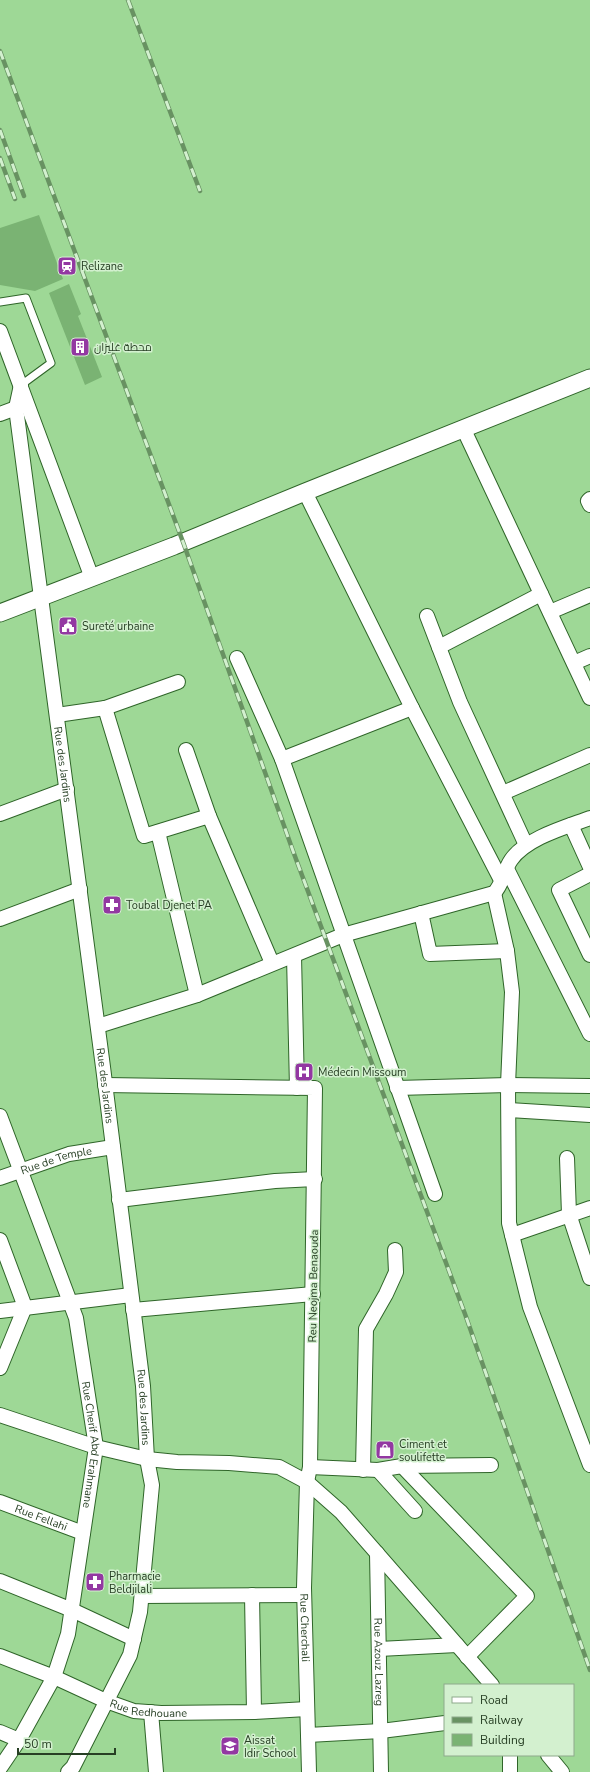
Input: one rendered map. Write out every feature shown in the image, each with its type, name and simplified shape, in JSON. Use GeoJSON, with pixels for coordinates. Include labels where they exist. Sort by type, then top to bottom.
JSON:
{"type":"FeatureCollection","features":[{"type":"Feature","properties":{"kind":"street"},"geometry":{"type":"LineString","coordinates":[[0,331],[92,578]]}},
{"type":"Feature","properties":{"kind":"street"},"geometry":{"type":"LineString","coordinates":[[0,613],[178,544],[590,378]]}},
{"type":"Feature","properties":{"kind":"street","name":"Rue des Jardins"},"geometry":{"type":"LineString","coordinates":[[21,386],[16,408],[98,1026],[143,1386],[147,1459],[152,1485],[142,1596],[130,1655],[73,1767],[68,1772]]}},
{"type":"Feature","properties":{"kind":"street"},"geometry":{"type":"LineString","coordinates":[[0,414],[16,408]]}},
{"type":"Feature","properties":{"kind":"street"},"geometry":{"type":"LineString","coordinates":[[464,430],[590,698]]}},
{"type":"Feature","properties":{"kind":"street"},"geometry":{"type":"LineString","coordinates":[[305,492],[412,708],[590,1034]]}},
{"type":"Feature","properties":{"kind":"street"},"geometry":{"type":"LineString","coordinates":[[590,499],[588,500],[590,505]]}},
{"type":"Feature","properties":{"kind":"street"},"geometry":{"type":"LineString","coordinates":[[439,647],[541,594]]}},
{"type":"Feature","properties":{"kind":"street"},"geometry":{"type":"LineString","coordinates":[[550,612],[590,595]]}},
{"type":"Feature","properties":{"kind":"street"},"geometry":{"type":"LineString","coordinates":[[427,616],[460,702],[526,845]]}},
{"type":"Feature","properties":{"kind":"street"},"geometry":{"type":"LineString","coordinates":[[574,664],[590,656]]}},
{"type":"Feature","properties":{"kind":"street"},"geometry":{"type":"LineString","coordinates":[[237,658],[282,759],[435,1194]]}},
{"type":"Feature","properties":{"kind":"street"},"geometry":{"type":"LineString","coordinates":[[57,715],[104,708],[178,682]]}},
{"type":"Feature","properties":{"kind":"street"},"geometry":{"type":"LineString","coordinates":[[104,708],[144,836],[209,816]]}},
{"type":"Feature","properties":{"kind":"street"},"geometry":{"type":"LineString","coordinates":[[282,759],[412,708]]}},
{"type":"Feature","properties":{"kind":"street"},"geometry":{"type":"LineString","coordinates":[[186,750],[209,816],[272,962]]}},
{"type":"Feature","properties":{"kind":"street"},"geometry":{"type":"LineString","coordinates":[[503,793],[590,755]]}},
{"type":"Feature","properties":{"kind":"street"},"geometry":{"type":"LineString","coordinates":[[0,814],[67,789]]}},
{"type":"Feature","properties":{"kind":"street"},"geometry":{"type":"LineString","coordinates":[[98,1026],[196,995],[272,962],[294,956],[343,935],[494,892],[500,886],[504,874],[512,859],[526,845],[590,818]]}},
{"type":"Feature","properties":{"kind":"street"},"geometry":{"type":"LineString","coordinates":[[571,825],[590,867]]}},
{"type":"Feature","properties":{"kind":"street"},"geometry":{"type":"LineString","coordinates":[[158,832],[196,995]]}},
{"type":"Feature","properties":{"kind":"street"},"geometry":{"type":"LineString","coordinates":[[590,874],[559,890],[590,955]]}},
{"type":"Feature","properties":{"kind":"street"},"geometry":{"type":"LineString","coordinates":[[0,919],[80,890]]}},
{"type":"Feature","properties":{"kind":"street"},"geometry":{"type":"LineString","coordinates":[[494,892],[507,951],[512,992],[508,1085],[509,1223],[530,1307],[589,1459]]}},
{"type":"Feature","properties":{"kind":"street"},"geometry":{"type":"LineString","coordinates":[[421,913],[430,954],[507,951]]}},
{"type":"Feature","properties":{"kind":"street"},"geometry":{"type":"LineString","coordinates":[[105,1085],[297,1088],[294,956]]}},
{"type":"Feature","properties":{"kind":"street"},"geometry":{"type":"LineString","coordinates":[[397,1088],[508,1085],[590,1086]]}},
{"type":"Feature","properties":{"kind":"street","name":"Reu Neojma Benaouda"},"geometry":{"type":"LineString","coordinates":[[297,1088],[315,1088],[310,1467],[307,1482]]}},
{"type":"Feature","properties":{"kind":"street"},"geometry":{"type":"LineString","coordinates":[[509,1110],[590,1115]]}},
{"type":"Feature","properties":{"kind":"street","name":"Rue Cherif Abd Erahmane"},"geometry":{"type":"LineString","coordinates":[[0,1116],[76,1318],[96,1447],[68,1634],[54,1677],[19,1740],[0,1768]]}},
{"type":"Feature","properties":{"kind":"street","name":"Rue de Temple"},"geometry":{"type":"LineString","coordinates":[[0,1178],[69,1154],[113,1147]]}},
{"type":"Feature","properties":{"kind":"street"},"geometry":{"type":"LineString","coordinates":[[567,1158],[569,1214],[590,1278]]}},
{"type":"Feature","properties":{"kind":"street"},"geometry":{"type":"LineString","coordinates":[[119,1200],[275,1181],[314,1179]]}},
{"type":"Feature","properties":{"kind":"street"},"geometry":{"type":"LineString","coordinates":[[512,1235],[590,1208]]}},
{"type":"Feature","properties":{"kind":"street"},"geometry":{"type":"LineString","coordinates":[[0,1240],[25,1307],[0,1368]]}},
{"type":"Feature","properties":{"kind":"street"},"geometry":{"type":"LineString","coordinates":[[363,1470],[366,1329],[386,1294],[396,1272],[395,1250]]}},
{"type":"Feature","properties":{"kind":"street"},"geometry":{"type":"LineString","coordinates":[[133,1310],[313,1294]]}},
{"type":"Feature","properties":{"kind":"street"},"geometry":{"type":"LineString","coordinates":[[0,1311],[131,1295]]}},
{"type":"Feature","properties":{"kind":"street"},"geometry":{"type":"LineString","coordinates":[[0,1415],[96,1447],[147,1459],[279,1467],[307,1482],[341,1512],[491,1684]]}},
{"type":"Feature","properties":{"kind":"street"},"geometry":{"type":"LineString","coordinates":[[310,1467],[378,1470],[402,1466],[491,1465]]}},
{"type":"Feature","properties":{"kind":"street"},"geometry":{"type":"LineString","coordinates":[[402,1466],[527,1596],[467,1657]]}},
{"type":"Feature","properties":{"kind":"street"},"geometry":{"type":"LineString","coordinates":[[378,1470],[415,1511]]}},
{"type":"Feature","properties":{"kind":"street","name":"Rue Cherchali"},"geometry":{"type":"LineString","coordinates":[[307,1482],[304,1595],[309,1772]]}},
{"type":"Feature","properties":{"kind":"street","name":"Rue Fellahi"},"geometry":{"type":"LineString","coordinates":[[0,1502],[83,1533]]}},
{"type":"Feature","properties":{"kind":"street","name":"Rue Azouz Lazreg"},"geometry":{"type":"LineString","coordinates":[[376,1553],[381,1772]]}},
{"type":"Feature","properties":{"kind":"street"},"geometry":{"type":"LineString","coordinates":[[0,1581],[72,1610],[134,1639]]}},
{"type":"Feature","properties":{"kind":"street"},"geometry":{"type":"LineString","coordinates":[[142,1596],[304,1595]]}},
{"type":"Feature","properties":{"kind":"street"},"geometry":{"type":"LineString","coordinates":[[252,1596],[254,1712]]}},
{"type":"Feature","properties":{"kind":"street"},"geometry":{"type":"LineString","coordinates":[[379,1649],[457,1645]]}},
{"type":"Feature","properties":{"kind":"street","name":"Rue Redhouane"},"geometry":{"type":"LineString","coordinates":[[0,1656],[54,1677],[106,1701],[134,1711],[254,1712],[307,1709]]}},
{"type":"Feature","properties":{"kind":"street"},"geometry":{"type":"LineString","coordinates":[[151,1712],[156,1772]]}},
{"type":"Feature","properties":{"kind":"street"},"geometry":{"type":"LineString","coordinates":[[308,1735],[380,1731],[444,1723]]}},
{"type":"Feature","properties":{"kind":"street"},"geometry":{"type":"LineString","coordinates":[[0,1732],[19,1740]]}},
{"type":"Feature","properties":{"kind":"street"},"geometry":{"type":"LineString","coordinates":[[510,1756],[510,1772]]}},
{"type":"Feature","properties":{"kind":"street"},"geometry":{"type":"LineString","coordinates":[[549,1756],[562,1772]]}},
{"type":"Feature","properties":{"kind":"lane"},"geometry":{"type":"LineString","coordinates":[[0,302],[26,298],[51,364],[21,386]]}},
{"type":"Feature","properties":{"kind":"building"},"geometry":{"type":"Polygon","coordinates":[[[39,215],[63,279],[35,291],[0,285],[0,228],[39,215]]]}},
{"type":"Feature","properties":{"kind":"building","name":"محطة غليزان"},"geometry":{"type":"Polygon","coordinates":[[[69,284],[81,314],[78,316],[102,377],[85,385],[49,293],[69,284]]]}},
{"type":"Feature","properties":{"kind":"railway"},"geometry":{"type":"LineString","coordinates":[[128,0],[200,191]]}},
{"type":"Feature","properties":{"kind":"railway"},"geometry":{"type":"LineString","coordinates":[[0,51],[183,542],[293,851],[465,1314],[590,1670]]}},
{"type":"Feature","properties":{"kind":"railway"},"geometry":{"type":"LineString","coordinates":[[0,130],[24,196]]}},
{"type":"Feature","properties":{"kind":"railway"},"geometry":{"type":"LineString","coordinates":[[0,158],[15,199]]}},
{"type":"Feature","properties":{"kind":"place","name":"Relizane"},"geometry":{"type":"Point","coordinates":[67,266]}},
{"type":"Feature","properties":{"kind":"place","name":"محطة غليزان"},"geometry":{"type":"Point","coordinates":[80,347]}},
{"type":"Feature","properties":{"kind":"place","name":"Sureté urbaine"},"geometry":{"type":"Point","coordinates":[68,626]}},
{"type":"Feature","properties":{"kind":"place","name":"Toubal Djenet PA"},"geometry":{"type":"Point","coordinates":[112,905]}},
{"type":"Feature","properties":{"kind":"place","name":"Médecin Missoum"},"geometry":{"type":"Point","coordinates":[304,1072]}},
{"type":"Feature","properties":{"kind":"place","name":"Ciment et soulifette"},"geometry":{"type":"Point","coordinates":[385,1450]}},
{"type":"Feature","properties":{"kind":"place","name":"Pharmacie Beldjilali"},"geometry":{"type":"Point","coordinates":[95,1582]}},
{"type":"Feature","properties":{"kind":"place","name":"Aissat Idir School"},"geometry":{"type":"Point","coordinates":[230,1746]}}]}
